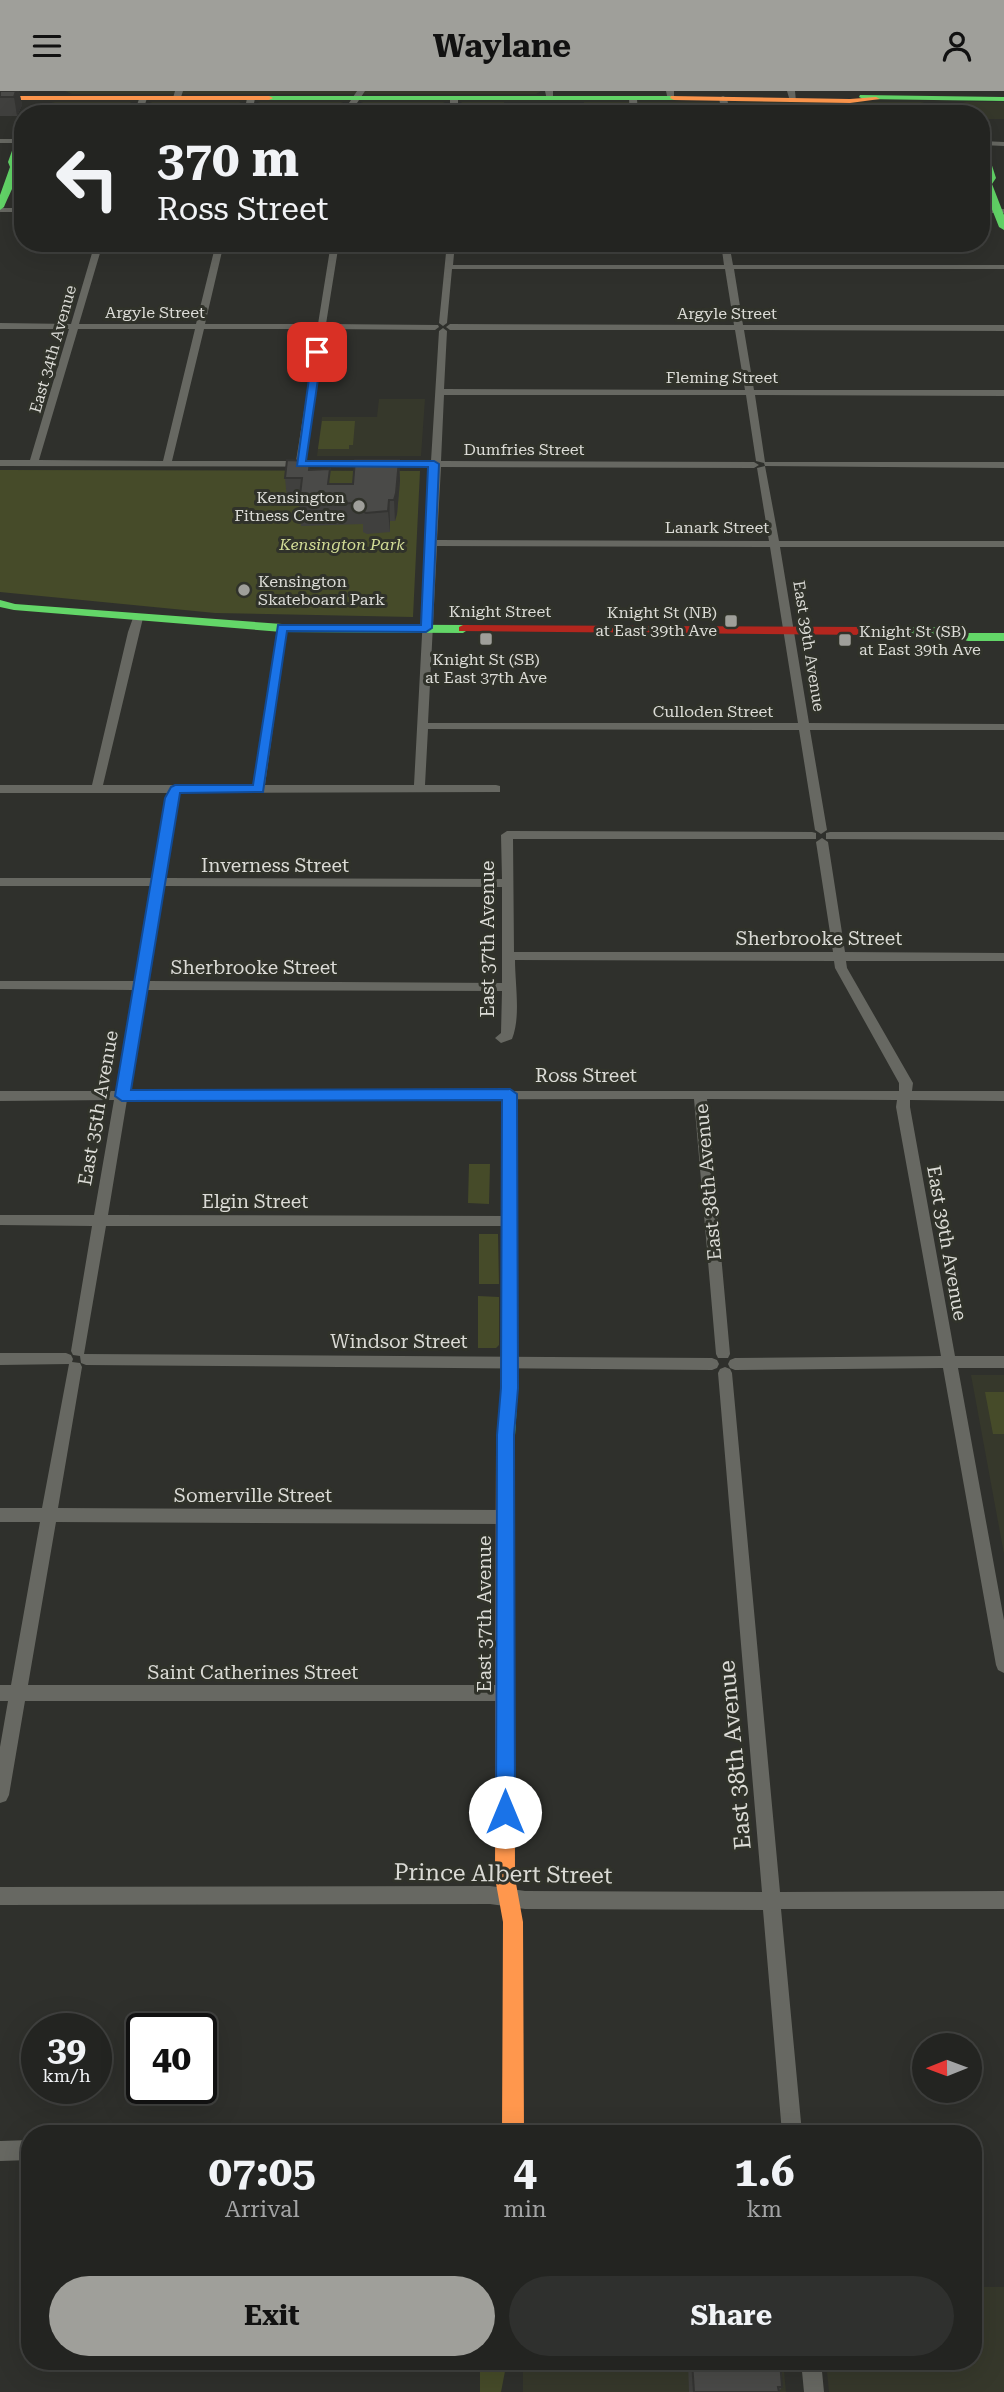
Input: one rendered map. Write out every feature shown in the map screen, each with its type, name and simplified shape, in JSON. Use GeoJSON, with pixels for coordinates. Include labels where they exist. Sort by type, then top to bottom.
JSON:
{"type":"FeatureCollection","features":[{"type":"Feature","properties":{"kind":"street"},"geometry":{"type":"LineString","coordinates":[[144,105],[178,95],[243,105]]}},
{"type":"Feature","properties":{"kind":"street"},"geometry":{"type":"LineString","coordinates":[[252,105],[277,95],[356,101],[424,95],[451,105]]}},
{"type":"Feature","properties":{"kind":"street"},"geometry":{"type":"LineString","coordinates":[[462,105],[547,95],[625,105]]}},
{"type":"Feature","properties":{"kind":"street"},"geometry":{"type":"LineString","coordinates":[[636,105],[670,95],[720,105]]}},
{"type":"Feature","properties":{"kind":"street"},"geometry":{"type":"LineString","coordinates":[[732,105],[793,96],[1004,99]]}},
{"type":"Feature","properties":{"kind":"street"},"geometry":{"type":"LineString","coordinates":[[0,98],[47,98],[129,105]]}},
{"type":"Feature","properties":{"kind":"street"},"geometry":{"type":"LineString","coordinates":[[1,200],[14,164]]}},
{"type":"Feature","properties":{"kind":"street"},"geometry":{"type":"LineString","coordinates":[[995,211],[1004,227]]}},
{"type":"Feature","properties":{"kind":"street","name":"East 34th Avenue"},"geometry":{"type":"LineString","coordinates":[[34,463],[96,252]]}},
{"type":"Feature","properties":{"kind":"street"},"geometry":{"type":"LineString","coordinates":[[167,464],[218,252]]}},
{"type":"Feature","properties":{"kind":"street"},"geometry":{"type":"LineString","coordinates":[[300,464],[334,252]]}},
{"type":"Feature","properties":{"kind":"street"},"geometry":{"type":"LineString","coordinates":[[419,789],[434,464],[450,252]]}},
{"type":"Feature","properties":{"kind":"street","name":"East 39th Avenue"},"geometry":{"type":"LineString","coordinates":[[726,252],[839,957],[843,971],[906,1083],[903,1107],[1004,1665]]}},
{"type":"Feature","properties":{"kind":"street"},"geometry":{"type":"LineString","coordinates":[[449,267],[1004,267]]}},
{"type":"Feature","properties":{"kind":"street","name":"Argyle Street"},"geometry":{"type":"LineString","coordinates":[[0,326],[1004,328]]}},
{"type":"Feature","properties":{"kind":"street","name":"Fleming Street"},"geometry":{"type":"LineString","coordinates":[[439,392],[1004,393]]}},
{"type":"Feature","properties":{"kind":"street","name":"Dumfries Street"},"geometry":{"type":"LineString","coordinates":[[0,463],[1004,465]]}},
{"type":"Feature","properties":{"kind":"street","name":"Lanark Street"},"geometry":{"type":"LineString","coordinates":[[431,543],[1004,544]]}},
{"type":"Feature","properties":{"kind":"street","name":"Knight Street"},"geometry":{"type":"LineString","coordinates":[[5,607],[282,628],[944,631],[962,627],[1004,626]]}},
{"type":"Feature","properties":{"kind":"street"},"geometry":{"type":"LineString","coordinates":[[97,789],[138,618]]}},
{"type":"Feature","properties":{"kind":"street"},"geometry":{"type":"LineString","coordinates":[[259,789],[282,628]]}},
{"type":"Feature","properties":{"kind":"street","name":"Knight Street"},"geometry":{"type":"LineString","coordinates":[[944,631],[968,637],[1004,637]]}},
{"type":"Feature","properties":{"kind":"street","name":"Culloden Street"},"geometry":{"type":"LineString","coordinates":[[423,726],[1004,727]]}},
{"type":"Feature","properties":{"kind":"street"},"geometry":{"type":"LineString","coordinates":[[0,789],[496,789]]}},
{"type":"Feature","properties":{"kind":"street","name":"East 35th Avenue"},"geometry":{"type":"LineString","coordinates":[[0,1795],[175,789]]}},
{"type":"Feature","properties":{"kind":"street","name":"East 37th Avenue"},"geometry":{"type":"LineString","coordinates":[[501,1038],[507,1036],[509,987],[507,835],[821,836]]}},
{"type":"Feature","properties":{"kind":"street"},"geometry":{"type":"LineString","coordinates":[[821,836],[1004,836]]}},
{"type":"Feature","properties":{"kind":"street","name":"Inverness Street"},"geometry":{"type":"LineString","coordinates":[[0,883],[508,883]]}},
{"type":"Feature","properties":{"kind":"street","name":"Sherbrooke Street"},"geometry":{"type":"LineString","coordinates":[[509,956],[1004,957]]}},
{"type":"Feature","properties":{"kind":"street","name":"Sherbrooke Street"},"geometry":{"type":"LineString","coordinates":[[0,985],[509,987]]}},
{"type":"Feature","properties":{"kind":"street","name":"East 37th Avenue"},"geometry":{"type":"LineString","coordinates":[[510,1094],[510,1361],[505,1435],[505,1878],[513,1922],[513,2125]]}},
{"type":"Feature","properties":{"kind":"street","name":"East 38th Avenue"},"geometry":{"type":"LineString","coordinates":[[700,1094],[791,2125]]}},
{"type":"Feature","properties":{"kind":"street","name":"Ross Street"},"geometry":{"type":"LineString","coordinates":[[0,1096],[1004,1096]]}},
{"type":"Feature","properties":{"kind":"street","name":"Elgin Street"},"geometry":{"type":"LineString","coordinates":[[0,1220],[510,1221]]}},
{"type":"Feature","properties":{"kind":"street","name":"Windsor Street"},"geometry":{"type":"LineString","coordinates":[[0,1359],[724,1364],[1004,1362]]}},
{"type":"Feature","properties":{"kind":"street","name":"Somerville Street"},"geometry":{"type":"LineString","coordinates":[[0,1515],[505,1517]]}},
{"type":"Feature","properties":{"kind":"street","name":"Saint Catherines Street"},"geometry":{"type":"LineString","coordinates":[[0,1693],[506,1693]]}},
{"type":"Feature","properties":{"kind":"street","name":"Prince Albert Street"},"geometry":{"type":"LineString","coordinates":[[0,1896],[490,1895],[558,1901],[1004,1900]]}},
{"type":"Feature","properties":{"kind":"street"},"geometry":{"type":"LineString","coordinates":[[0,2151],[21,2150]]}},
{"type":"Feature","properties":{"kind":"street"},"geometry":{"type":"LineString","coordinates":[[812,2370],[814,2392]]}},
{"type":"Feature","properties":{"kind":"shaded area"},"geometry":{"type":"Polygon","coordinates":[[[65,91],[541,91],[536,94],[72,94],[65,91]]]}},
{"type":"Feature","properties":{"kind":"shaded area"},"geometry":{"type":"Polygon","coordinates":[[[130,102],[134,105],[50,105],[130,102]]]}},
{"type":"Feature","properties":{"kind":"shaded area"},"geometry":{"type":"Polygon","coordinates":[[[239,102],[243,104],[147,105],[239,102]]]}},
{"type":"Feature","properties":{"kind":"shaded area"},"geometry":{"type":"Polygon","coordinates":[[[341,102],[346,104],[255,105],[341,102]]]}},
{"type":"Feature","properties":{"kind":"shaded area"},"geometry":{"type":"Polygon","coordinates":[[[443,102],[447,105],[358,105],[443,102]]]}},
{"type":"Feature","properties":{"kind":"shaded area"},"geometry":{"type":"Polygon","coordinates":[[[462,102],[504,102],[504,105],[460,104],[462,102]]]}},
{"type":"Feature","properties":{"kind":"shaded area"},"geometry":{"type":"Polygon","coordinates":[[[584,102],[921,102],[929,105],[584,105],[584,102]]]}},
{"type":"Feature","properties":{"kind":"shaded area"},"geometry":{"type":"Polygon","coordinates":[[[966,102],[1004,102],[1004,119],[990,119],[990,105],[957,105],[966,102]]]}},
{"type":"Feature","properties":{"kind":"shaded area"},"geometry":{"type":"Polygon","coordinates":[[[379,399],[425,399],[421,456],[317,456],[322,417],[377,417],[379,399]]]}},
{"type":"Feature","properties":{"kind":"shaded area"},"geometry":{"type":"Polygon","coordinates":[[[971,1375],[1004,1375],[1004,1554],[971,1375]]]}},
{"type":"Feature","properties":{"kind":"shaded area"},"geometry":{"type":"Polygon","coordinates":[[[982,2287],[1004,2287],[1004,2392],[829,2392],[827,2370],[982,2370],[982,2287]]]}},
{"type":"Feature","properties":{"kind":"shaded area"},"geometry":{"type":"Polygon","coordinates":[[[523,2370],[784,2370],[786,2392],[523,2392],[523,2370]]]}},
{"type":"Feature","properties":{"kind":"green space"},"geometry":{"type":"Polygon","coordinates":[[[583,103],[583,105],[509,105],[583,103]]]}},
{"type":"Feature","properties":{"kind":"green space"},"geometry":{"type":"Polygon","coordinates":[[[322,421],[355,421],[353,445],[349,445],[349,449],[318,449],[322,421]]]}},
{"type":"Feature","properties":{"kind":"green space","name":"Kensington Park"},"geometry":{"type":"Polygon","coordinates":[[[0,470],[420,471],[413,617],[215,613],[0,592],[0,470]]]}},
{"type":"Feature","properties":{"kind":"green space"},"geometry":{"type":"Polygon","coordinates":[[[469,1164],[490,1164],[489,1204],[468,1203],[469,1164]]]}},
{"type":"Feature","properties":{"kind":"green space"},"geometry":{"type":"Polygon","coordinates":[[[479,1234],[498,1234],[499,1284],[479,1284],[479,1234]]]}},
{"type":"Feature","properties":{"kind":"green space"},"geometry":{"type":"Polygon","coordinates":[[[478,1296],[499,1297],[499,1345],[496,1348],[478,1348],[478,1296]]]}},
{"type":"Feature","properties":{"kind":"green space"},"geometry":{"type":"Polygon","coordinates":[[[985,1392],[1004,1392],[1004,1434],[993,1434],[985,1392]]]}},
{"type":"Feature","properties":{"kind":"green space"},"geometry":{"type":"Polygon","coordinates":[[[480,2370],[505,2370],[501,2392],[480,2392],[480,2370]]]}},
{"type":"Feature","properties":{"kind":"building"},"geometry":{"type":"Polygon","coordinates":[[[0,91],[16,91],[14,97],[0,97],[0,91]]]}},
{"type":"Feature","properties":{"kind":"building"},"geometry":{"type":"Polygon","coordinates":[[[287,460],[310,461],[309,470],[330,469],[328,484],[353,484],[355,460],[399,460],[394,500],[389,500],[388,511],[366,513],[362,511],[362,503],[299,504],[302,478],[285,478],[287,460]]]}},
{"type":"Feature","properties":{"kind":"building"},"geometry":{"type":"Polygon","coordinates":[[[693,2370],[781,2370],[782,2387],[778,2387],[779,2392],[694,2392],[693,2370]]]}},
{"type":"Feature","properties":{"kind":"traffic: fast"},"geometry":{"type":"LineString","coordinates":[[863,97],[1004,99]]}},
{"type":"Feature","properties":{"kind":"traffic: fast"},"geometry":{"type":"LineString","coordinates":[[269,98],[674,98]]}},
{"type":"Feature","properties":{"kind":"traffic: fast"},"geometry":{"type":"LineString","coordinates":[[14,156],[14,167]]}},
{"type":"Feature","properties":{"kind":"traffic: fast"},"geometry":{"type":"LineString","coordinates":[[0,207],[14,168]]}},
{"type":"Feature","properties":{"kind":"traffic: fast"},"geometry":{"type":"LineString","coordinates":[[990,172],[990,181]]}},
{"type":"Feature","properties":{"kind":"traffic: fast"},"geometry":{"type":"LineString","coordinates":[[990,189],[1004,227]]}},
{"type":"Feature","properties":{"kind":"traffic: fast"},"geometry":{"type":"LineString","coordinates":[[0,603],[14,607],[282,628],[463,629]]}},
{"type":"Feature","properties":{"kind":"traffic: fast"},"geometry":{"type":"LineString","coordinates":[[868,631],[944,631],[968,637],[1004,637]]}},
{"type":"Feature","properties":{"kind":"traffic: fast"},"geometry":{"type":"LineString","coordinates":[[505,1451],[510,1388],[510,1094]]}},
{"type":"Feature","properties":{"kind":"traffic: slow"},"geometry":{"type":"LineString","coordinates":[[0,98],[269,98]]}},
{"type":"Feature","properties":{"kind":"traffic: slow"},"geometry":{"type":"LineString","coordinates":[[674,98],[850,101],[876,99]]}},
{"type":"Feature","properties":{"kind":"traffic: slow"},"geometry":{"type":"LineString","coordinates":[[505,1451],[505,1878],[513,1922],[513,2125]]}},
{"type":"Feature","properties":{"kind":"traffic: jam"},"geometry":{"type":"LineString","coordinates":[[463,629],[868,631]]}},
{"type":"Feature","properties":{"kind":"place","name":"Kensington Fitness Centre"},"geometry":{"type":"Point","coordinates":[359,506]}},
{"type":"Feature","properties":{"kind":"place","name":"Kensington Skateboard Park"},"geometry":{"type":"Point","coordinates":[244,590]}},
{"type":"Feature","properties":{"kind":"place","name":"Knight St (NB) at East 39th Ave"},"geometry":{"type":"Point","coordinates":[731,621]}},
{"type":"Feature","properties":{"kind":"place","name":"Knight St (SB) at East 37th Ave"},"geometry":{"type":"Point","coordinates":[486,639]}},
{"type":"Feature","properties":{"kind":"place","name":"Knight St (SB) at East 39th Ave"},"geometry":{"type":"Point","coordinates":[845,640]}},
{"type":"Feature","properties":{"kind":"route"},"geometry":{"type":"LineString","coordinates":[[317,352],[300,464],[434,464],[426,628],[282,628],[259,789],[175,789],[122,1096],[510,1094],[510,1388],[505,1435],[505,1812]]}}]}
